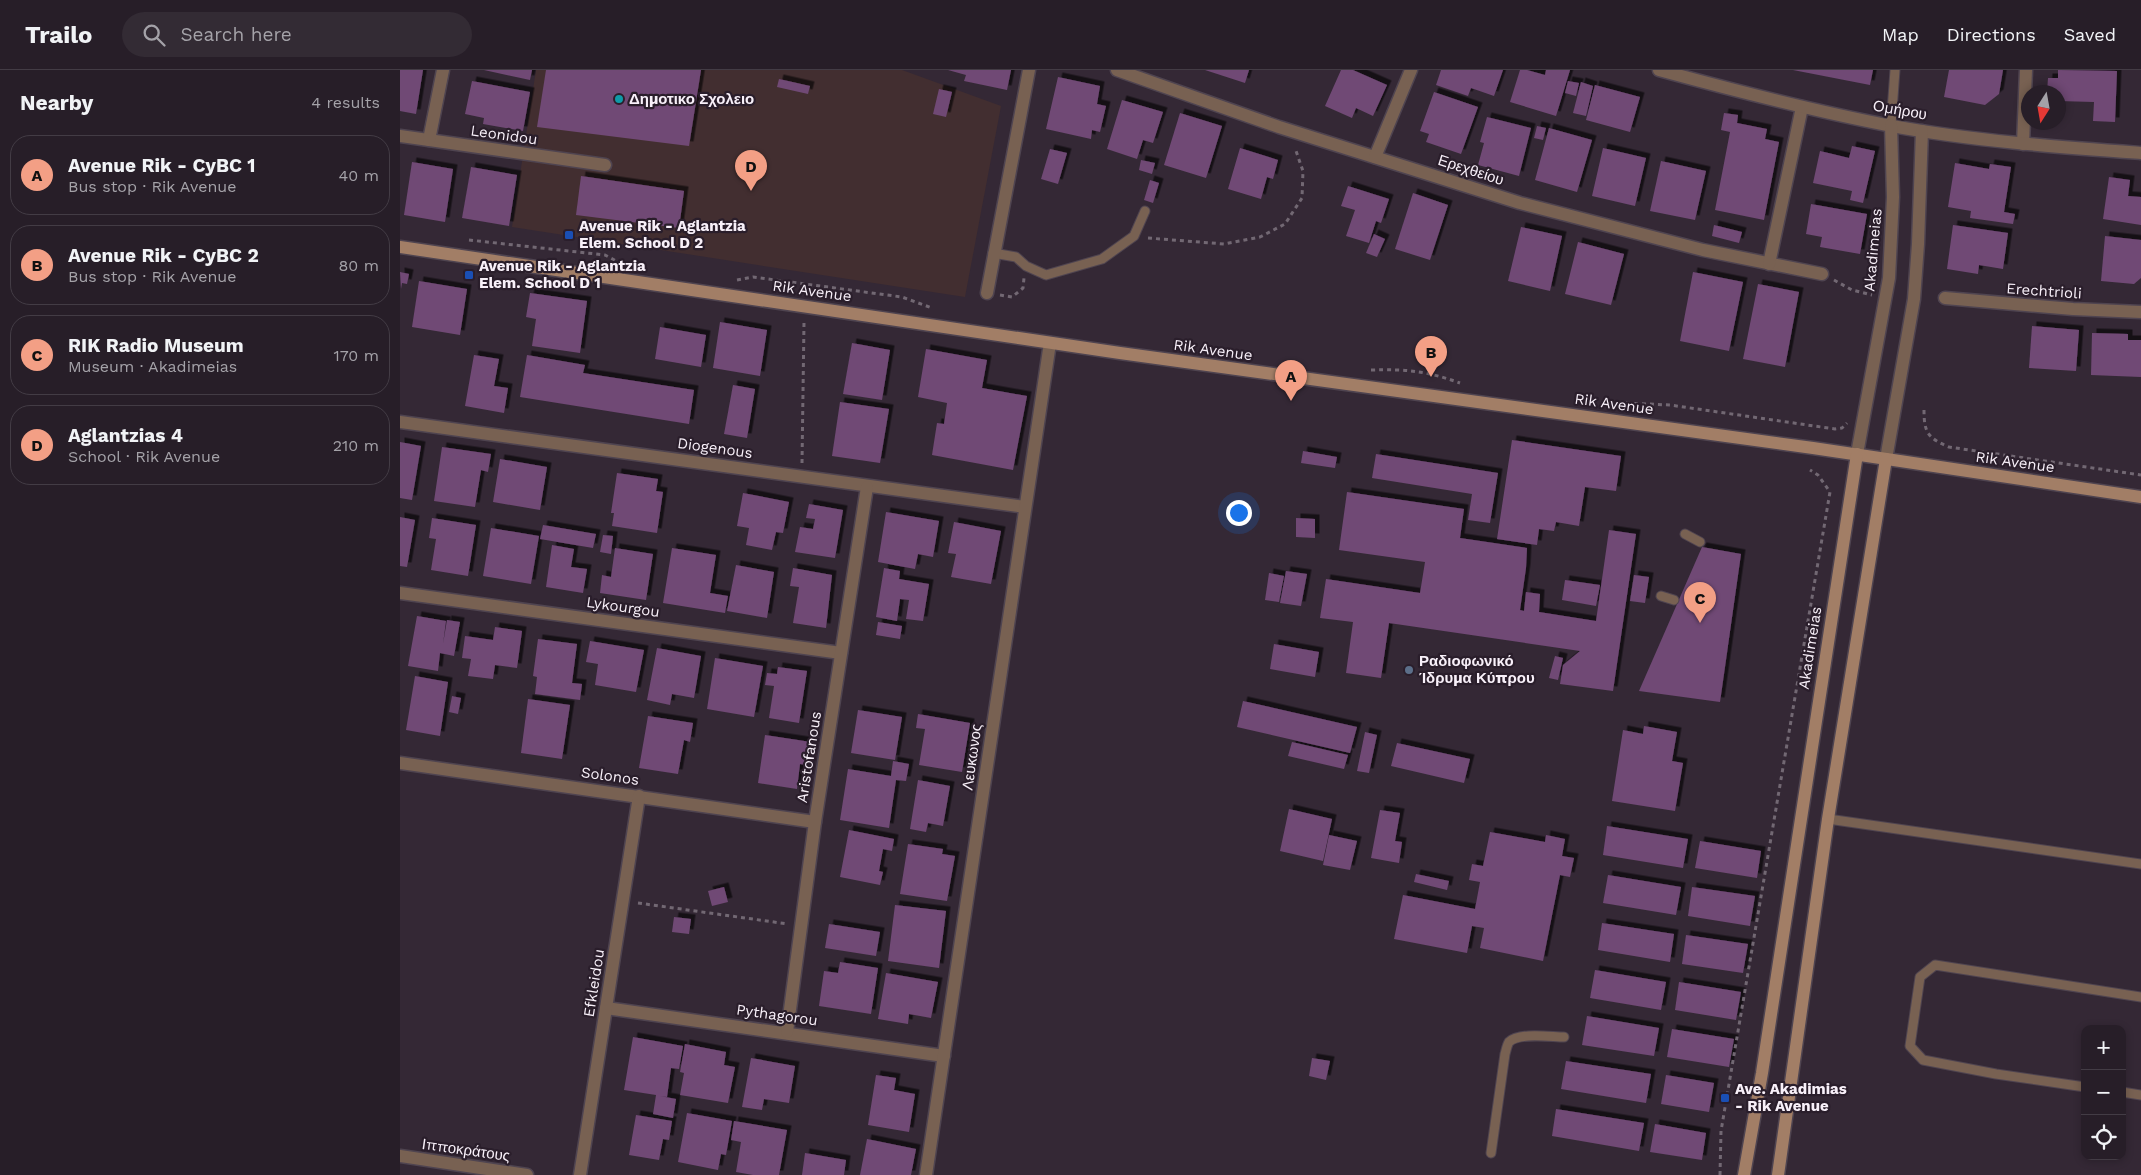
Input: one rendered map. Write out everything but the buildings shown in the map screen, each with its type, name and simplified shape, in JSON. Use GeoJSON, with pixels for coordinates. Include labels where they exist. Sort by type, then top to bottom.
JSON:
{"type":"FeatureCollection","features":[{"type":"Feature","properties":{"kind":"main road","name":"Rik Avenue"},"geometry":{"type":"LineString","coordinates":[[400,247],[1050,343],[1857,454],[2141,497]]}},
{"type":"Feature","properties":{"kind":"main road","name":"Akadimeias"},"geometry":{"type":"LineString","coordinates":[[1744,1175],[1762,1073],[1857,454]]}},
{"type":"Feature","properties":{"kind":"main road"},"geometry":{"type":"LineString","coordinates":[[1778,1175],[1828,819],[1886,459]]}},
{"type":"Feature","properties":{"kind":"street"},"geometry":{"type":"LineString","coordinates":[[429,140],[442,70]]}},
{"type":"Feature","properties":{"kind":"street"},"geometry":{"type":"LineString","coordinates":[[987,293],[993,253],[1029,70]]}},
{"type":"Feature","properties":{"kind":"street","name":"Ερεχθείου"},"geometry":{"type":"LineString","coordinates":[[1117,70],[1302,134],[1520,203],[1641,236],[1822,274]]}},
{"type":"Feature","properties":{"kind":"street"},"geometry":{"type":"LineString","coordinates":[[1375,157],[1411,70]]}},
{"type":"Feature","properties":{"kind":"street","name":"Ομήρου"},"geometry":{"type":"LineString","coordinates":[[1659,70],[1802,107],[1890,126],[2023,144],[2141,153]]}},
{"type":"Feature","properties":{"kind":"street"},"geometry":{"type":"LineString","coordinates":[[2023,144],[2026,70]]}},
{"type":"Feature","properties":{"kind":"street"},"geometry":{"type":"LineString","coordinates":[[1769,264],[1802,107]]}},
{"type":"Feature","properties":{"kind":"street","name":"Akadimeias"},"geometry":{"type":"LineString","coordinates":[[1857,454],[1885,298],[1892,242],[1893,197],[1890,126]]}},
{"type":"Feature","properties":{"kind":"street"},"geometry":{"type":"LineString","coordinates":[[1886,459],[1914,299],[1922,131]]}},
{"type":"Feature","properties":{"kind":"street","name":"Leonidou"},"geometry":{"type":"LineString","coordinates":[[400,136],[605,165]]}},
{"type":"Feature","properties":{"kind":"street","name":"Erechtrioli"},"geometry":{"type":"LineString","coordinates":[[1945,298],[2064,309],[2141,312]]}},
{"type":"Feature","properties":{"kind":"street","name":"Λευκωνος"},"geometry":{"type":"LineString","coordinates":[[926,1175],[1050,343]]}},
{"type":"Feature","properties":{"kind":"street","name":"Diogenous"},"geometry":{"type":"LineString","coordinates":[[400,422],[1025,507]]}},
{"type":"Feature","properties":{"kind":"street","name":"Aristofanous"},"geometry":{"type":"LineString","coordinates":[[787,1032],[815,822],[867,487]]}},
{"type":"Feature","properties":{"kind":"street","name":"Lykourgou"},"geometry":{"type":"LineString","coordinates":[[400,593],[841,653]]}},
{"type":"Feature","properties":{"kind":"street","name":"Solonos"},"geometry":{"type":"LineString","coordinates":[[400,763],[815,822]]}},
{"type":"Feature","properties":{"kind":"street","name":"Efkleidou"},"geometry":{"type":"LineString","coordinates":[[580,1175],[639,796]]}},
{"type":"Feature","properties":{"kind":"street","name":"Pythagorou"},"geometry":{"type":"LineString","coordinates":[[606,1008],[787,1032],[944,1056]]}},
{"type":"Feature","properties":{"kind":"street","name":"Ιπποκράτους"},"geometry":{"type":"LineString","coordinates":[[400,1156],[527,1175]]}},
{"type":"Feature","properties":{"kind":"lane"},"geometry":{"type":"LineString","coordinates":[[1890,126],[1894,70]]}},
{"type":"Feature","properties":{"kind":"lane"},"geometry":{"type":"LineString","coordinates":[[993,253],[1016,257],[1026,266],[1046,275],[1102,259],[1134,236],[1145,211]]}},
{"type":"Feature","properties":{"kind":"lane"},"geometry":{"type":"LineString","coordinates":[[1685,534],[1700,542]]}},
{"type":"Feature","properties":{"kind":"lane"},"geometry":{"type":"LineString","coordinates":[[1661,596],[1674,600]]}},
{"type":"Feature","properties":{"kind":"lane"},"geometry":{"type":"LineString","coordinates":[[1828,819],[2141,864]]}},
{"type":"Feature","properties":{"kind":"lane"},"geometry":{"type":"LineString","coordinates":[[2081,1086],[1996,1074],[1922,1060],[1910,1046],[1920,976],[1935,966],[2141,997]]}},
{"type":"Feature","properties":{"kind":"lane"},"geometry":{"type":"LineString","coordinates":[[1491,1153],[1505,1054],[1509,1043],[1518,1038],[1532,1036],[1564,1038]]}},
{"type":"Feature","properties":{"kind":"lane"},"geometry":{"type":"LineString","coordinates":[[2126,1093],[2141,1095]]}},
{"type":"Feature","properties":{"kind":"path"},"geometry":{"type":"LineString","coordinates":[[1134,236],[1224,244],[1260,238],[1285,224],[1302,198],[1304,171],[1296,151],[1302,134]]}},
{"type":"Feature","properties":{"kind":"path"},"geometry":{"type":"LineString","coordinates":[[468,240],[605,255],[628,266]]}},
{"type":"Feature","properties":{"kind":"path"},"geometry":{"type":"LineString","coordinates":[[987,293],[1012,297],[1023,288],[1026,266]]}},
{"type":"Feature","properties":{"kind":"path"},"geometry":{"type":"LineString","coordinates":[[1822,274],[1852,290],[1885,298]]}},
{"type":"Feature","properties":{"kind":"path"},"geometry":{"type":"LineString","coordinates":[[731,281],[753,277],[902,297],[935,309]]}},
{"type":"Feature","properties":{"kind":"path"},"geometry":{"type":"LineString","coordinates":[[801,476],[805,306]]}},
{"type":"Feature","properties":{"kind":"path"},"geometry":{"type":"LineString","coordinates":[[1366,370],[1406,370],[1432,373],[1468,385]]}},
{"type":"Feature","properties":{"kind":"path"},"geometry":{"type":"LineString","coordinates":[[1601,402],[1670,405],[1835,429],[1842,428],[1849,419]]}},
{"type":"Feature","properties":{"kind":"path"},"geometry":{"type":"LineString","coordinates":[[1924,410],[1924,425],[1928,433],[1934,440],[1949,447],[2141,475]]}},
{"type":"Feature","properties":{"kind":"path"},"geometry":{"type":"LineString","coordinates":[[1720,1175],[1721,1131],[1830,492],[1818,474],[1810,470]]}},
{"type":"Feature","properties":{"kind":"path"},"geometry":{"type":"LineString","coordinates":[[623,901],[802,926]]}},
{"type":"Feature","properties":{"kind":"shaded area"},"geometry":{"type":"Polygon","coordinates":[[[536,70],[902,70],[1001,106],[965,297],[512,227],[536,70]]]}},
{"type":"Feature","properties":{"kind":"place","name":"Δημοτικο Σχολειο"},"geometry":{"type":"Point","coordinates":[619,99]}},
{"type":"Feature","properties":{"kind":"place","name":"Aglantzias 4"},"geometry":{"type":"Point","coordinates":[751,191]}},
{"type":"Feature","properties":{"kind":"place","name":"Avenue Rik - Aglantzia Elem. School D 2"},"geometry":{"type":"Point","coordinates":[569,235]}},
{"type":"Feature","properties":{"kind":"place","name":"Avenue Rik - Aglantzia Elem. School D 1"},"geometry":{"type":"Point","coordinates":[469,275]}},
{"type":"Feature","properties":{"kind":"place","name":"Avenue Rik - CyBC 2"},"geometry":{"type":"Point","coordinates":[1431,377]}},
{"type":"Feature","properties":{"kind":"place","name":"Avenue Rik - CyBC 1"},"geometry":{"type":"Point","coordinates":[1291,401]}},
{"type":"Feature","properties":{"kind":"place","name":"RIK Radio Museum"},"geometry":{"type":"Point","coordinates":[1700,623]}},
{"type":"Feature","properties":{"kind":"place","name":"Ραδιοφωνικό Ίδρυμα Κύπρου"},"geometry":{"type":"Point","coordinates":[1409,670]}},
{"type":"Feature","properties":{"kind":"place","name":"Ave. Akadimias - Rik Avenue"},"geometry":{"type":"Point","coordinates":[1725,1098]}}]}
